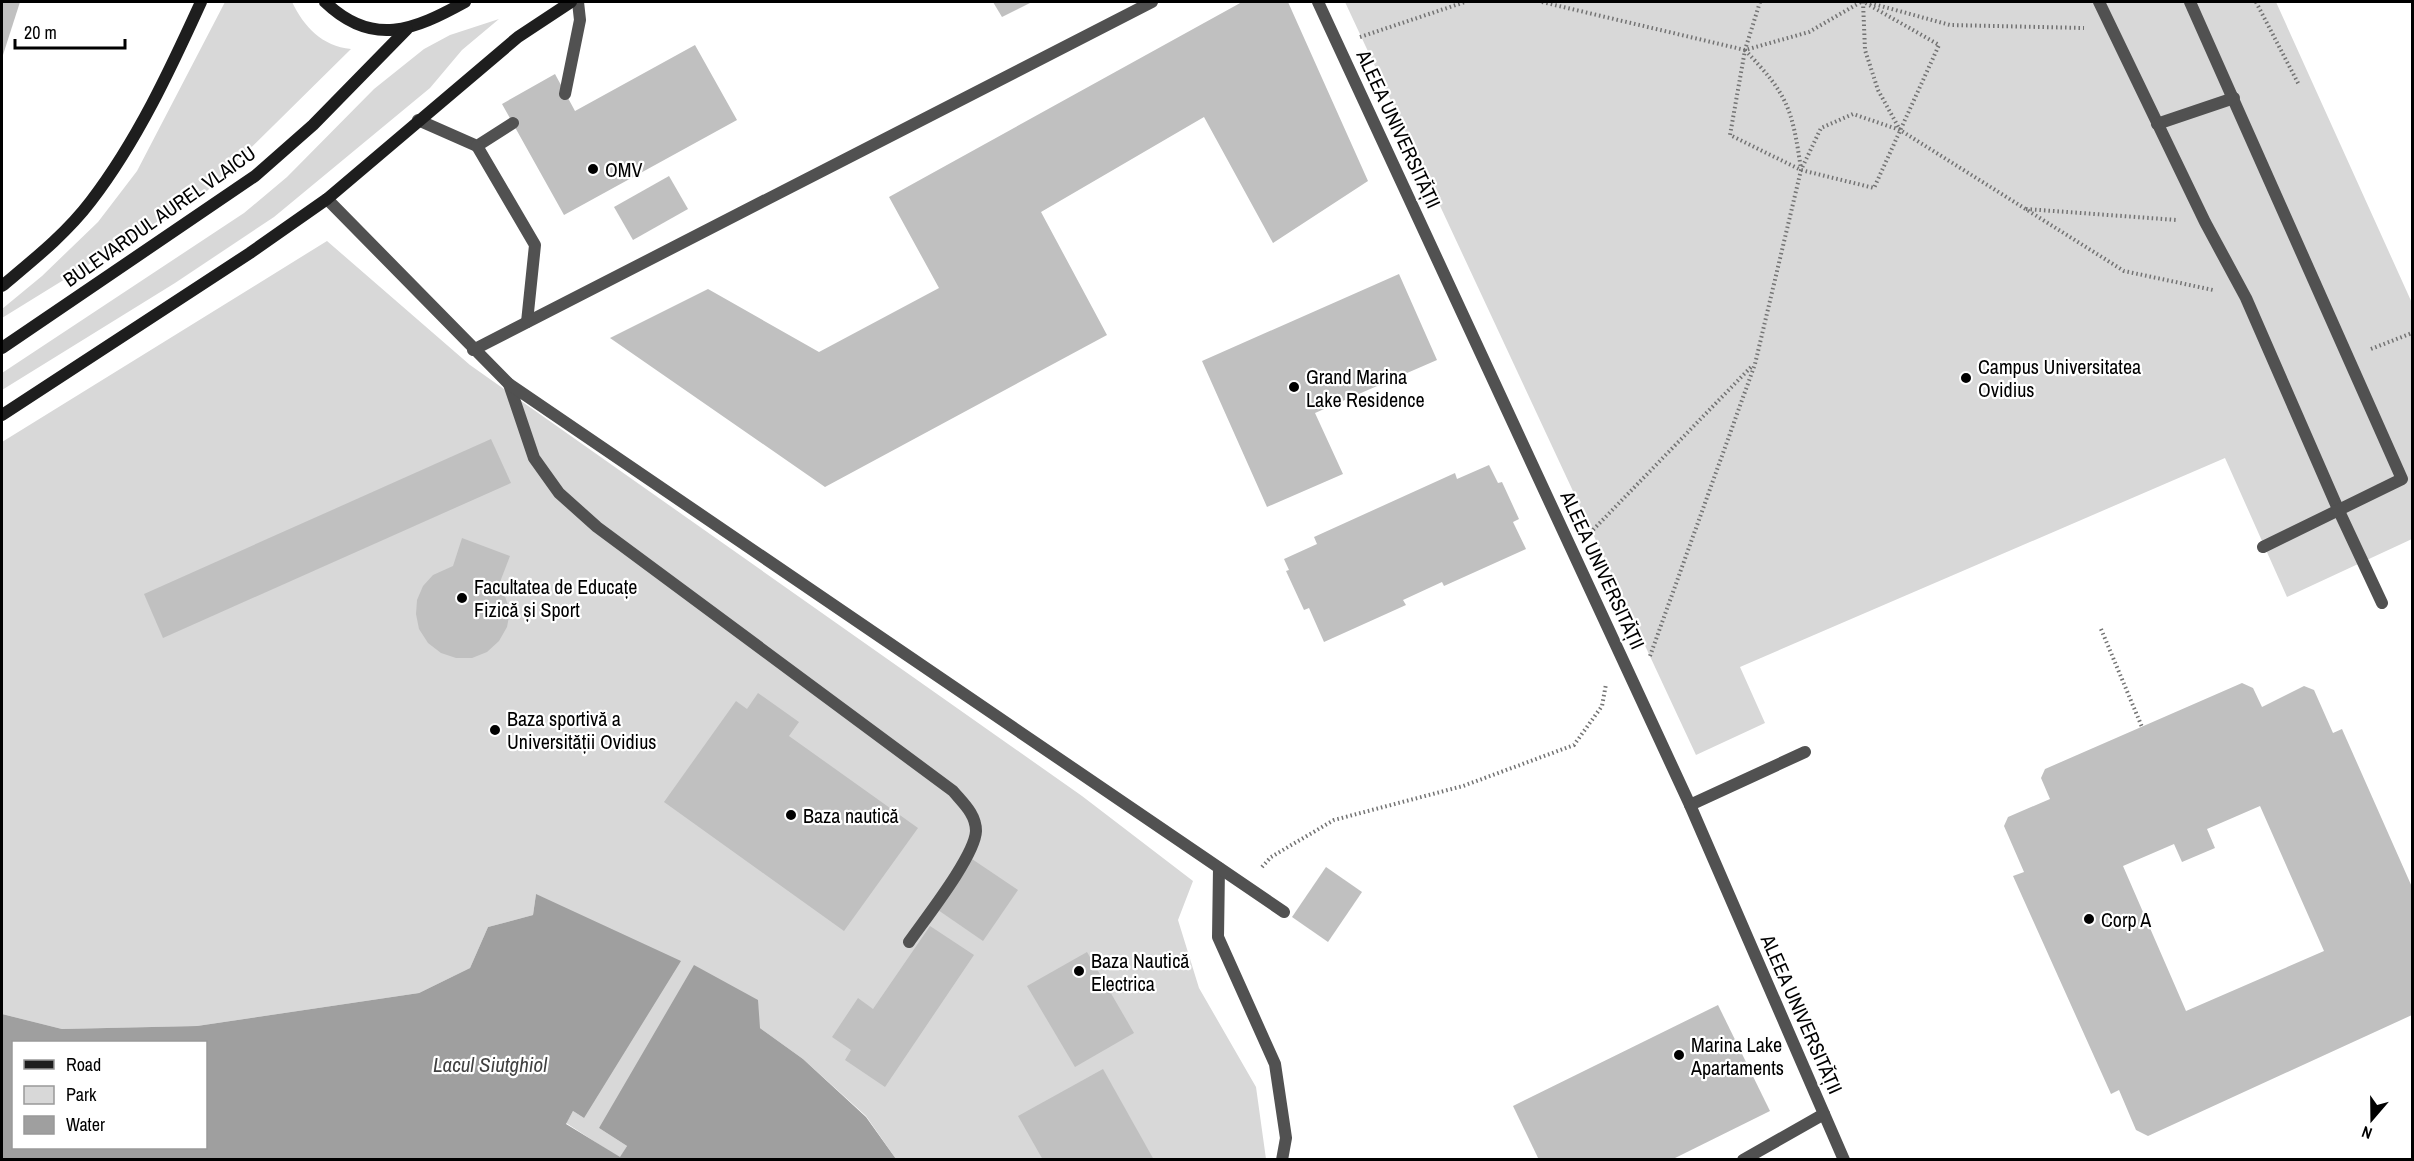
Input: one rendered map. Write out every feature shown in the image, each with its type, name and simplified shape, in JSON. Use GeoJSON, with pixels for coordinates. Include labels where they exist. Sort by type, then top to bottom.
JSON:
{"type":"FeatureCollection","features":[{"type":"Feature","properties":{"kind":"main road","name":"BULEVARDUL AUREL VLAICU"},"geometry":{"type":"LineString","coordinates":[[2,286],[47,248],[96,194],[127,150],[195,15],[199,2]]}},
{"type":"Feature","properties":{"kind":"main road"},"geometry":{"type":"LineString","coordinates":[[325,2],[339,14],[360,26],[390,31],[407,29],[465,2]]}},
{"type":"Feature","properties":{"kind":"main road"},"geometry":{"type":"LineString","coordinates":[[2,415],[250,253],[327,199],[518,37],[571,2]]}},
{"type":"Feature","properties":{"kind":"main road","name":"BULEVARDUL AUREL VLAICU"},"geometry":{"type":"LineString","coordinates":[[2,348],[255,177],[314,125],[407,29]]}},
{"type":"Feature","properties":{"kind":"street"},"geometry":{"type":"LineString","coordinates":[[565,94],[580,20],[578,2]]}},
{"type":"Feature","properties":{"kind":"street"},"geometry":{"type":"LineString","coordinates":[[473,350],[1152,2]]}},
{"type":"Feature","properties":{"kind":"street","name":"ALEEA UNIVERSITĂȚII"},"geometry":{"type":"LineString","coordinates":[[1318,2],[1690,805],[1844,1160]]}},
{"type":"Feature","properties":{"kind":"street"},"geometry":{"type":"LineString","coordinates":[[2099,2],[2205,222],[2246,298],[2338,509],[2382,603]]}},
{"type":"Feature","properties":{"kind":"street"},"geometry":{"type":"LineString","coordinates":[[2190,2],[2402,479],[2263,547]]}},
{"type":"Feature","properties":{"kind":"street"},"geometry":{"type":"LineString","coordinates":[[2157,124],[2234,98]]}},
{"type":"Feature","properties":{"kind":"street"},"geometry":{"type":"LineString","coordinates":[[418,120],[477,146],[535,245],[527,322]]}},
{"type":"Feature","properties":{"kind":"street"},"geometry":{"type":"LineString","coordinates":[[477,146],[513,123]]}},
{"type":"Feature","properties":{"kind":"street"},"geometry":{"type":"LineString","coordinates":[[327,199],[473,350],[509,384],[1284,912]]}},
{"type":"Feature","properties":{"kind":"street"},"geometry":{"type":"LineString","coordinates":[[509,384],[534,458],[559,493],[597,527],[953,791],[972,812],[976,831],[966,858],[909,942]]}},
{"type":"Feature","properties":{"kind":"street"},"geometry":{"type":"LineString","coordinates":[[1690,805],[1804,752]]}},
{"type":"Feature","properties":{"kind":"street"},"geometry":{"type":"LineString","coordinates":[[1219,868],[1218,938],[1275,1064],[1286,1138],[1282,1160]]}},
{"type":"Feature","properties":{"kind":"street"},"geometry":{"type":"LineString","coordinates":[[1743,1160],[1824,1114]]}},
{"type":"Feature","properties":{"kind":"path"},"geometry":{"type":"LineString","coordinates":[[1338,44],[1465,2]]}},
{"type":"Feature","properties":{"kind":"path"},"geometry":{"type":"LineString","coordinates":[[1542,2],[1745,50],[1809,32],[1863,2],[1950,25],[2112,29]]}},
{"type":"Feature","properties":{"kind":"path"},"geometry":{"type":"LineString","coordinates":[[1760,2],[1745,50],[1730,135],[1801,170],[1874,188],[1939,45],[1863,2]]}},
{"type":"Feature","properties":{"kind":"path"},"geometry":{"type":"LineString","coordinates":[[1863,2],[1865,50],[1878,90],[1900,130]]}},
{"type":"Feature","properties":{"kind":"path"},"geometry":{"type":"LineString","coordinates":[[2256,2],[2299,85]]}},
{"type":"Feature","properties":{"kind":"path"},"geometry":{"type":"LineString","coordinates":[[1745,50],[1776,82],[1794,120],[1801,170]]}},
{"type":"Feature","properties":{"kind":"path"},"geometry":{"type":"LineString","coordinates":[[1637,691],[1755,364],[1801,170],[1821,128],[1853,114],[1900,130],[2124,271],[2246,298]]}},
{"type":"Feature","properties":{"kind":"path"},"geometry":{"type":"LineString","coordinates":[[2025,209],[2205,222]]}},
{"type":"Feature","properties":{"kind":"path"},"geometry":{"type":"LineString","coordinates":[[2347,358],[2412,333]]}},
{"type":"Feature","properties":{"kind":"path"},"geometry":{"type":"LineString","coordinates":[[1573,551],[1755,364]]}},
{"type":"Feature","properties":{"kind":"path"},"geometry":{"type":"LineString","coordinates":[[2101,629],[2142,727]]}},
{"type":"Feature","properties":{"kind":"path"},"geometry":{"type":"LineString","coordinates":[[1246,886],[1271,856],[1334,820],[1463,786],[1574,745],[1602,706],[1615,643]]}},
{"type":"Feature","properties":{"kind":"green space"},"geometry":{"type":"Polygon","coordinates":[[[225,2],[292,2],[302,19],[315,34],[331,44],[351,49],[206,192],[2,318],[2,309],[42,276],[98,222],[137,171],[225,2]]]}},
{"type":"Feature","properties":{"kind":"green space"},"geometry":{"type":"Polygon","coordinates":[[[1345,2],[2276,2],[2412,303],[2412,539],[2287,597],[2225,458],[1740,667],[1765,723],[1696,755],[1345,2]]]}},
{"type":"Feature","properties":{"kind":"green space"},"geometry":{"type":"Polygon","coordinates":[[[499,19],[462,50],[430,88],[274,217],[175,283],[2,390],[2,373],[244,213],[287,177],[374,89],[424,49],[450,35],[499,19]]]}},
{"type":"Feature","properties":{"kind":"green space","name":"Baza sportivă a Universității Ovidius"},"geometry":{"type":"Polygon","coordinates":[[[327,241],[470,365],[1082,796],[1193,881],[1178,920],[1199,988],[1256,1087],[1266,1159],[896,1159],[866,1116],[803,1059],[760,1028],[599,1128],[627,1146],[620,1158],[566,1123],[573,1111],[584,1118],[536,894],[533,915],[488,927],[470,968],[419,993],[197,1026],[62,1029],[2,1014],[2,442],[327,241]]]}},
{"type":"Feature","properties":{"kind":"water","name":"Lacul Siutghiol"},"geometry":{"type":"Polygon","coordinates":[[[536,894],[681,961],[584,1118],[573,1111],[566,1124],[620,1157],[627,1146],[599,1128],[694,965],[758,1000],[760,1028],[803,1059],[866,1117],[896,1159],[2,1159],[2,1014],[62,1029],[197,1026],[419,993],[470,968],[488,927],[533,915],[536,894]]]}},
{"type":"Feature","properties":{"kind":"building"},"geometry":{"type":"Polygon","coordinates":[[[2,2],[20,2],[2,58],[2,2]]]}},
{"type":"Feature","properties":{"kind":"building"},"geometry":{"type":"Polygon","coordinates":[[[993,2],[1032,2],[1002,17],[993,2]]]}},
{"type":"Feature","properties":{"kind":"building"},"geometry":{"type":"Polygon","coordinates":[[[1242,2],[1288,2],[1368,181],[1273,243],[1204,117],[1041,212],[1107,335],[825,487],[610,338],[708,289],[819,352],[939,288],[889,197],[1242,2]]]}},
{"type":"Feature","properties":{"kind":"building","name":"OMV"},"geometry":{"type":"Polygon","coordinates":[[[695,45],[737,120],[564,215],[502,104],[555,74],[575,111],[695,45]]]}},
{"type":"Feature","properties":{"kind":"building"},"geometry":{"type":"Polygon","coordinates":[[[669,176],[688,209],[633,240],[614,207],[669,176]]]}},
{"type":"Feature","properties":{"kind":"building","name":"Grand Marina Lake Residence"},"geometry":{"type":"Polygon","coordinates":[[[1399,274],[1437,360],[1315,413],[1343,474],[1267,507],[1202,361],[1399,274]]]}},
{"type":"Feature","properties":{"kind":"building"},"geometry":{"type":"Polygon","coordinates":[[[491,439],[511,483],[163,638],[144,594],[491,439]]]}},
{"type":"Feature","properties":{"kind":"building"},"geometry":{"type":"Polygon","coordinates":[[[1489,465],[1498,483],[1502,482],[1519,519],[1513,522],[1526,549],[1444,586],[1442,582],[1403,600],[1406,605],[1324,642],[1309,608],[1304,610],[1286,571],[1289,570],[1284,559],[1317,544],[1314,537],[1455,473],[1457,479],[1489,465]]]}},
{"type":"Feature","properties":{"kind":"building","name":"Facultatea de Educațe Fizică și Sport"},"geometry":{"type":"Polygon","coordinates":[[[462,538],[510,556],[500,582],[510,611],[507,627],[499,641],[487,652],[472,658],[456,658],[441,653],[428,643],[419,629],[416,614],[417,600],[423,586],[433,575],[453,566],[462,538]]]}},
{"type":"Feature","properties":{"kind":"building","name":"Corp A"},"geometry":{"type":"Polygon","coordinates":[[[2242,683],[2253,688],[2262,707],[2304,686],[2314,690],[2333,733],[2342,729],[2412,887],[2412,1015],[2148,1136],[2136,1130],[2119,1090],[2111,1094],[2013,876],[2024,872],[2004,826],[2008,817],[2050,799],[2041,778],[2045,769],[2242,683]],[[2260,806],[2207,829],[2215,848],[2182,862],[2174,844],[2123,866],[2186,1011],[2324,951],[2260,806]]]}},
{"type":"Feature","properties":{"kind":"building","name":"Baza nautică"},"geometry":{"type":"Polygon","coordinates":[[[758,693],[799,722],[789,736],[918,828],[844,931],[664,802],[736,701],[747,709],[758,693]]]}},
{"type":"Feature","properties":{"kind":"building"},"geometry":{"type":"Polygon","coordinates":[[[972,859],[1018,890],[983,941],[938,910],[972,859]]]}},
{"type":"Feature","properties":{"kind":"building"},"geometry":{"type":"Polygon","coordinates":[[[1326,867],[1362,892],[1328,942],[1292,917],[1326,867]]]}},
{"type":"Feature","properties":{"kind":"building"},"geometry":{"type":"Polygon","coordinates":[[[930,926],[974,955],[885,1087],[845,1060],[851,1050],[832,1037],[858,998],[873,1009],[930,926]]]}},
{"type":"Feature","properties":{"kind":"building"},"geometry":{"type":"Polygon","coordinates":[[[1087,952],[1134,1033],[1075,1067],[1027,986],[1087,952]]]}},
{"type":"Feature","properties":{"kind":"building","name":"Marina Lake Apartaments"},"geometry":{"type":"Polygon","coordinates":[[[1718,1005],[1770,1111],[1671,1160],[1539,1160],[1513,1106],[1718,1005]]]}},
{"type":"Feature","properties":{"kind":"building"},"geometry":{"type":"Polygon","coordinates":[[[1103,1069],[1154,1160],[1043,1160],[1018,1116],[1103,1069]]]}},
{"type":"Feature","properties":{"kind":"place","name":"OMV"},"geometry":{"type":"Point","coordinates":[593,169]}},
{"type":"Feature","properties":{"kind":"place","name":"Campus Universitatea Ovidius"},"geometry":{"type":"Point","coordinates":[1966,378]}},
{"type":"Feature","properties":{"kind":"place","name":"Grand Marina Lake Residence"},"geometry":{"type":"Point","coordinates":[1294,387]}},
{"type":"Feature","properties":{"kind":"place","name":"Facultatea de Educațe Fizică și Sport"},"geometry":{"type":"Point","coordinates":[462,598]}},
{"type":"Feature","properties":{"kind":"place","name":"Baza sportivă a Universității Ovidius"},"geometry":{"type":"Point","coordinates":[495,730]}},
{"type":"Feature","properties":{"kind":"place","name":"Baza nautică"},"geometry":{"type":"Point","coordinates":[791,815]}},
{"type":"Feature","properties":{"kind":"place","name":"Corp A"},"geometry":{"type":"Point","coordinates":[2089,919]}},
{"type":"Feature","properties":{"kind":"place","name":"Baza Nautică Electrica"},"geometry":{"type":"Point","coordinates":[1079,971]}},
{"type":"Feature","properties":{"kind":"place","name":"Marina Lake Apartaments"},"geometry":{"type":"Point","coordinates":[1679,1055]}}]}
